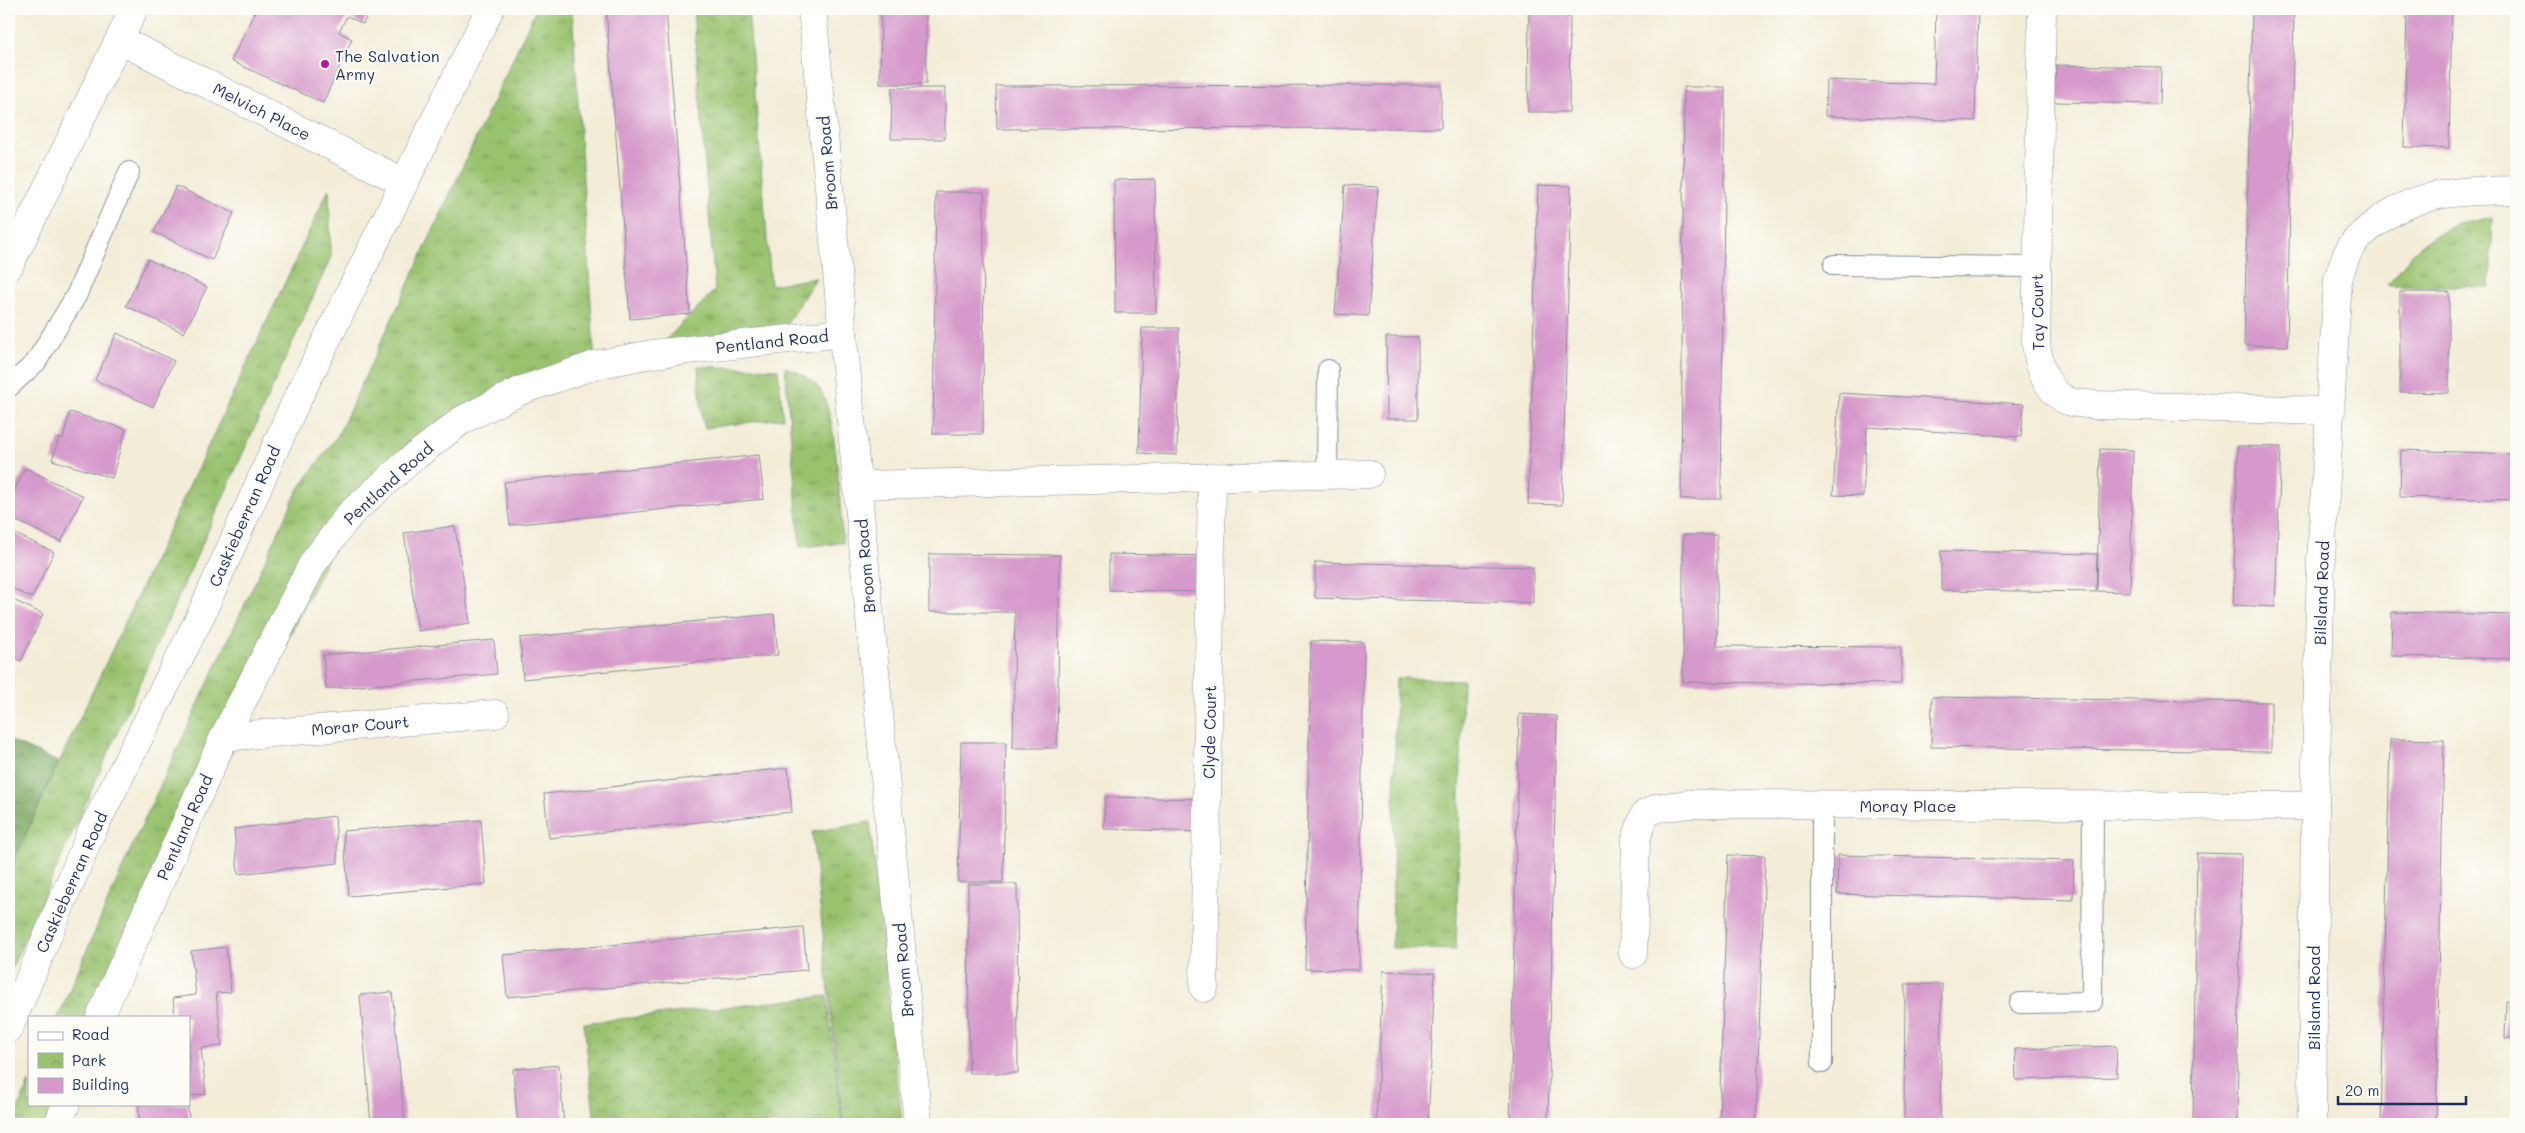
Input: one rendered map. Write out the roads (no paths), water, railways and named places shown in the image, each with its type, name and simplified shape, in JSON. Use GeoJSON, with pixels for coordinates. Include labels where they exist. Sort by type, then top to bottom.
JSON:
{"type":"FeatureCollection","features":[{"type":"Feature","properties":{"kind":"street"},"geometry":{"type":"LineString","coordinates":[[9,266],[134,9]]}},
{"type":"Feature","properties":{"kind":"street","name":"Caskieberran Road"},"geometry":{"type":"LineString","coordinates":[[9,1028],[90,835],[200,617],[292,410],[490,9]]}},
{"type":"Feature","properties":{"kind":"street","name":"Broom Road"},"geometry":{"type":"LineString","coordinates":[[812,9],[918,1124]]}},
{"type":"Feature","properties":{"kind":"street","name":"Tay Court"},"geometry":{"type":"LineString","coordinates":[[2042,9],[2036,344],[2039,362],[2049,385],[2068,401],[2096,405],[2331,411]]}},
{"type":"Feature","properties":{"kind":"street","name":"Melvich Place"},"geometry":{"type":"LineString","coordinates":[[120,40],[404,182]]}},
{"type":"Feature","properties":{"kind":"street","name":"Bilsland Road"},"geometry":{"type":"LineString","coordinates":[[2312,1124],[2315,806],[2321,559],[2338,279],[2348,252],[2367,231],[2405,204],[2434,194],[2516,190]]}},
{"type":"Feature","properties":{"kind":"street","name":"Pentland Road"},"geometry":{"type":"LineString","coordinates":[[100,1016],[224,737],[313,563],[350,514],[409,462],[462,420],[522,390],[595,365],[652,354],[843,333]]}},
{"type":"Feature","properties":{"kind":"street"},"geometry":{"type":"LineString","coordinates":[[858,485],[1368,474]]}},
{"type":"Feature","properties":{"kind":"street","name":"Clyde Court"},"geometry":{"type":"LineString","coordinates":[[1204,988],[1212,477]]}},
{"type":"Feature","properties":{"kind":"street","name":"Morar Court"},"geometry":{"type":"LineString","coordinates":[[224,737],[495,714]]}},
{"type":"Feature","properties":{"kind":"street","name":"Moray Place"},"geometry":{"type":"LineString","coordinates":[[1633,954],[1636,839],[1645,814],[1658,808],[1689,804],[2315,806]]}},
{"type":"Feature","properties":{"kind":"street"},"geometry":{"type":"LineString","coordinates":[[58,1124],[65,1106]]}},
{"type":"Feature","properties":{"kind":"lane"},"geometry":{"type":"LineString","coordinates":[[9,387],[36,362],[76,296],[129,172]]}},
{"type":"Feature","properties":{"kind":"lane"},"geometry":{"type":"LineString","coordinates":[[1834,266],[2037,267]]}},
{"type":"Feature","properties":{"kind":"lane"},"geometry":{"type":"LineString","coordinates":[[1327,475],[1328,370]]}},
{"type":"Feature","properties":{"kind":"lane"},"geometry":{"type":"LineString","coordinates":[[1822,805],[1822,1063]]}},
{"type":"Feature","properties":{"kind":"lane"},"geometry":{"type":"LineString","coordinates":[[2020,1003],[2092,1002],[2093,806]]}},
{"type":"Feature","properties":{"kind":"place","name":"The Salvation Army"},"geometry":{"type":"Point","coordinates":[325,64]}}]}
